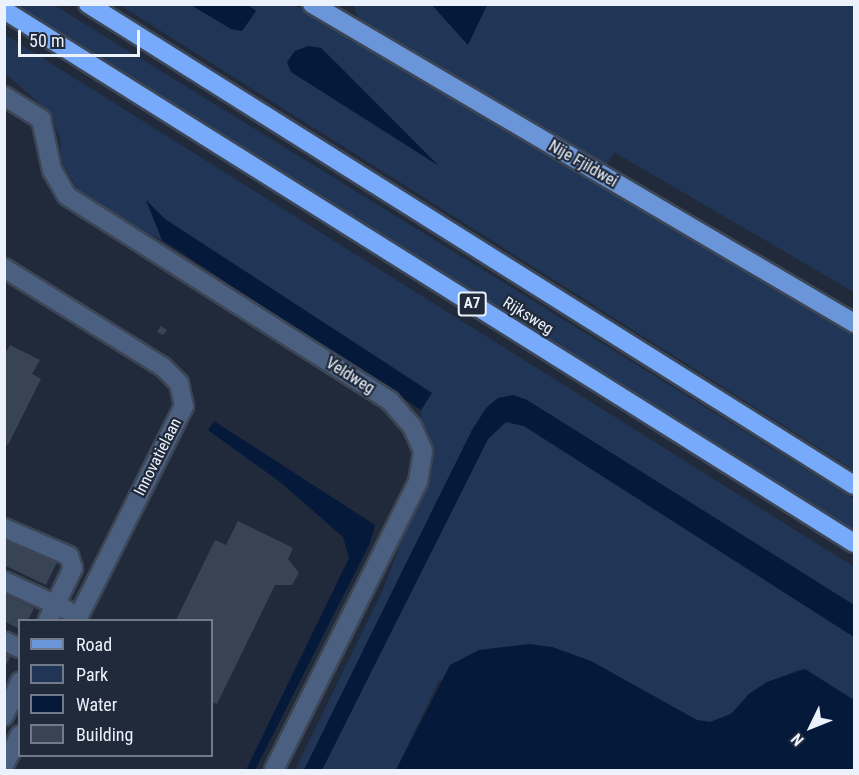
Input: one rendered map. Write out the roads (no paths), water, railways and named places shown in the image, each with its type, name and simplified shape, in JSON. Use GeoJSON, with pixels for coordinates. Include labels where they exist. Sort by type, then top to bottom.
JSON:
{"type":"FeatureCollection","features":[{"type":"Feature","properties":{"kind":"highway","name":"Rijksweg"},"geometry":{"type":"LineString","coordinates":[[88,4],[855,485]]}},
{"type":"Feature","properties":{"kind":"highway","name":"Rijksweg"},"geometry":{"type":"LineString","coordinates":[[4,10],[855,543]]}},
{"type":"Feature","properties":{"kind":"main road","name":"Nije Fjildwei"},"geometry":{"type":"LineString","coordinates":[[321,7],[855,323]]}},
{"type":"Feature","properties":{"kind":"street","name":"Veldweg"},"geometry":{"type":"LineString","coordinates":[[4,96],[41,119],[52,170],[67,196],[390,401],[412,426],[423,451],[418,482],[274,771]]}},
{"type":"Feature","properties":{"kind":"street","name":"Innovatielaan"},"geometry":{"type":"LineString","coordinates":[[4,268],[163,367],[179,383],[184,406],[78,618]]}},
{"type":"Feature","properties":{"kind":"street"},"geometry":{"type":"LineString","coordinates":[[4,528],[69,556],[73,568],[53,613]]}},
{"type":"Feature","properties":{"kind":"street"},"geometry":{"type":"LineString","coordinates":[[4,580],[53,613],[78,618]]}},
{"type":"Feature","properties":{"kind":"street"},"geometry":{"type":"LineString","coordinates":[[4,641],[18,647]]}},
{"type":"Feature","properties":{"kind":"street"},"geometry":{"type":"LineString","coordinates":[[9,715],[18,687]]}},
{"type":"Feature","properties":{"kind":"street"},"geometry":{"type":"LineString","coordinates":[[4,765],[18,739]]}},
{"type":"Feature","properties":{"kind":"water"},"geometry":{"type":"Polygon","coordinates":[[[191,5],[248,5],[256,11],[242,31],[231,29],[191,5]]]}},
{"type":"Feature","properties":{"kind":"water"},"geometry":{"type":"Polygon","coordinates":[[[432,5],[487,5],[468,45],[432,5]]]}},
{"type":"Feature","properties":{"kind":"water"},"geometry":{"type":"Polygon","coordinates":[[[308,46],[321,48],[439,166],[291,72],[287,62],[295,51],[308,46]]]}},
{"type":"Feature","properties":{"kind":"water"},"geometry":{"type":"Polygon","coordinates":[[[146,200],[165,219],[432,393],[421,410],[162,240],[146,200]]]}},
{"type":"Feature","properties":{"kind":"water"},"geometry":{"type":"Polygon","coordinates":[[[513,395],[527,400],[854,605],[854,637],[524,426],[506,422],[488,439],[322,770],[304,770],[472,430],[487,407],[498,398],[513,395]]]}},
{"type":"Feature","properties":{"kind":"water"},"geometry":{"type":"Polygon","coordinates":[[[214,421],[375,525],[370,543],[255,770],[246,770],[349,558],[343,537],[280,482],[208,430],[214,421]]]}},
{"type":"Feature","properties":{"kind":"water"},"geometry":{"type":"Polygon","coordinates":[[[529,644],[552,647],[591,661],[697,720],[710,722],[731,714],[749,694],[767,682],[805,669],[854,700],[854,770],[396,770],[450,665],[479,650],[529,644]]]}}]}
